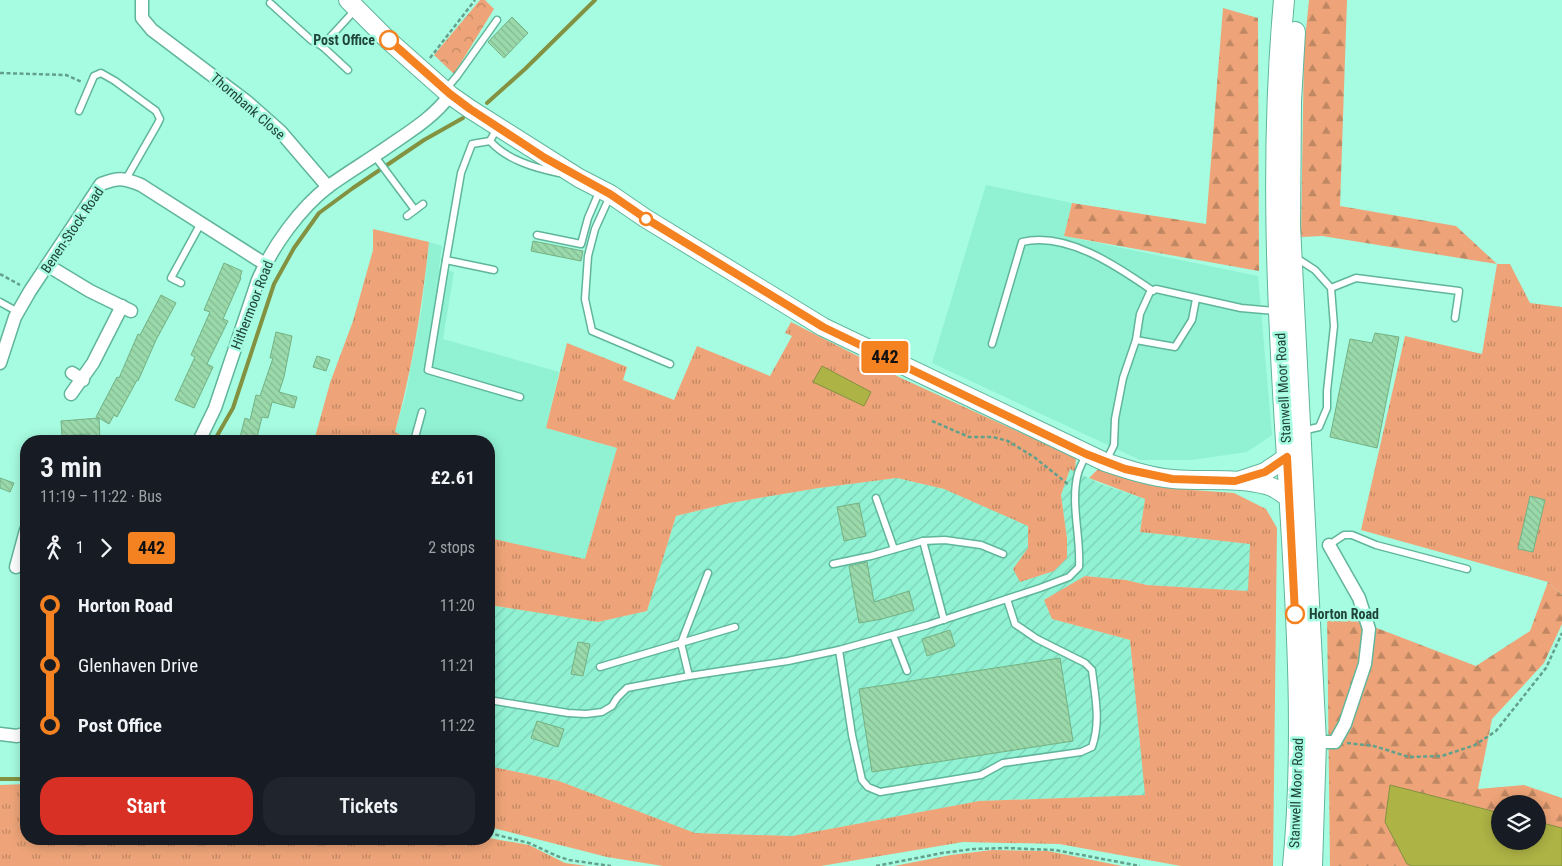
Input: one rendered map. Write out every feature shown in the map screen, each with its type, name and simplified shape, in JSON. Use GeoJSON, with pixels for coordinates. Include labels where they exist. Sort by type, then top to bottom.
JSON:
{"type":"FeatureCollection","features":[{"type":"Feature","properties":{"kind":"main road","name":"Stanwell Moor Road"},"geometry":{"type":"LineString","coordinates":[[1284,0],[1277,88],[1275,224],[1297,641],[1298,819],[1293,866]]}},
{"type":"Feature","properties":{"kind":"main road","name":"Stanwell Moor Road"},"geometry":{"type":"LineString","coordinates":[[1298,0],[1293,49],[1291,101],[1291,256],[1301,431],[1326,742],[1312,866]]}},
{"type":"Feature","properties":{"kind":"street","name":"Thornbank Close"},"geometry":{"type":"LineString","coordinates":[[142,0],[142,18],[152,30],[246,101],[280,131],[328,187]]}},
{"type":"Feature","properties":{"kind":"street"},"geometry":{"type":"LineString","coordinates":[[353,4],[388,40],[494,134],[605,192],[823,327],[1105,462],[1125,469],[1172,479],[1235,481],[1266,485],[1290,499]]}},
{"type":"Feature","properties":{"kind":"street","name":"Hithermoor Road"},"geometry":{"type":"LineString","coordinates":[[202,435],[215,408],[265,264],[285,234],[312,200],[328,187],[376,158],[427,120],[448,92]]}},
{"type":"Feature","properties":{"kind":"street","name":"Benen-Stock Road"},"geometry":{"type":"LineString","coordinates":[[0,363],[18,312],[100,184],[114,179],[126,179]]}},
{"type":"Feature","properties":{"kind":"street"},"geometry":{"type":"LineString","coordinates":[[126,179],[141,185],[265,264]]}},
{"type":"Feature","properties":{"kind":"street"},"geometry":{"type":"LineString","coordinates":[[47,266],[90,291],[127,308],[77,376],[72,394]]}},
{"type":"Feature","properties":{"kind":"street"},"geometry":{"type":"LineString","coordinates":[[1235,481],[1265,472],[1287,457]]}},
{"type":"Feature","properties":{"kind":"street"},"geometry":{"type":"LineString","coordinates":[[1326,742],[1345,724],[1365,664],[1369,629],[1359,598],[1329,545]]}},
{"type":"Feature","properties":{"kind":"street"},"geometry":{"type":"LineString","coordinates":[[16,567],[20,559]]}},
{"type":"Feature","properties":{"kind":"street"},"geometry":{"type":"LineString","coordinates":[[0,734],[20,736]]}},
{"type":"Feature","properties":{"kind":"lane"},"geometry":{"type":"LineString","coordinates":[[270,3],[348,70]]}},
{"type":"Feature","properties":{"kind":"lane"},"geometry":{"type":"LineString","coordinates":[[322,46],[353,4]]}},
{"type":"Feature","properties":{"kind":"lane"},"geometry":{"type":"LineString","coordinates":[[448,92],[457,76],[497,20]]}},
{"type":"Feature","properties":{"kind":"lane"},"geometry":{"type":"LineString","coordinates":[[79,111],[94,76],[97,74],[106,75],[156,111],[160,119],[157,126],[126,179]]}},
{"type":"Feature","properties":{"kind":"lane"},"geometry":{"type":"LineString","coordinates":[[494,134],[472,144],[461,173],[428,370],[520,397]]}},
{"type":"Feature","properties":{"kind":"lane"},"geometry":{"type":"LineString","coordinates":[[376,158],[415,210]]}},
{"type":"Feature","properties":{"kind":"lane"},"geometry":{"type":"LineString","coordinates":[[538,235],[581,244],[588,218],[605,192]]}},
{"type":"Feature","properties":{"kind":"lane"},"geometry":{"type":"LineString","coordinates":[[605,192],[588,256],[585,300],[592,331],[670,364]]}},
{"type":"Feature","properties":{"kind":"lane"},"geometry":{"type":"LineString","coordinates":[[407,216],[423,204]]}},
{"type":"Feature","properties":{"kind":"lane"},"geometry":{"type":"LineString","coordinates":[[181,283],[171,278],[201,224]]}},
{"type":"Feature","properties":{"kind":"lane"},"geometry":{"type":"LineString","coordinates":[[992,344],[1022,242],[1033,239],[1055,240],[1108,260],[1153,291]]}},
{"type":"Feature","properties":{"kind":"lane"},"geometry":{"type":"LineString","coordinates":[[1291,256],[1315,270],[1331,288],[1334,326],[1327,408],[1319,427],[1301,431]]}},
{"type":"Feature","properties":{"kind":"lane"},"geometry":{"type":"LineString","coordinates":[[446,260],[494,270]]}},
{"type":"Feature","properties":{"kind":"lane"},"geometry":{"type":"LineString","coordinates":[[1331,288],[1356,278],[1459,291],[1455,318]]}},
{"type":"Feature","properties":{"kind":"lane"},"geometry":{"type":"LineString","coordinates":[[1105,462],[1114,445],[1115,419],[1123,378],[1136,340],[1140,314],[1150,292],[1156,289],[1240,308],[1279,311]]}},
{"type":"Feature","properties":{"kind":"lane"},"geometry":{"type":"LineString","coordinates":[[1136,340],[1175,347],[1192,320],[1196,299]]}},
{"type":"Feature","properties":{"kind":"lane"},"geometry":{"type":"LineString","coordinates":[[0,302],[18,312]]}},
{"type":"Feature","properties":{"kind":"lane"},"geometry":{"type":"LineString","coordinates":[[416,435],[422,412]]}},
{"type":"Feature","properties":{"kind":"lane"},"geometry":{"type":"LineString","coordinates":[[495,701],[568,713],[586,714],[602,712],[612,706],[627,688],[689,676],[788,661],[839,650],[944,620],[1069,577],[1079,567],[1076,489],[1078,473],[1086,454]]}},
{"type":"Feature","properties":{"kind":"lane"},"geometry":{"type":"LineString","coordinates":[[876,498],[894,550]]}},
{"type":"Feature","properties":{"kind":"lane"},"geometry":{"type":"LineString","coordinates":[[1329,545],[1344,535],[1352,535],[1376,545],[1467,569]]}},
{"type":"Feature","properties":{"kind":"lane"},"geometry":{"type":"LineString","coordinates":[[833,564],[894,550],[923,541],[944,540],[981,545],[1003,554]]}},
{"type":"Feature","properties":{"kind":"lane"},"geometry":{"type":"LineString","coordinates":[[923,541],[944,620]]}},
{"type":"Feature","properties":{"kind":"lane"},"geometry":{"type":"LineString","coordinates":[[689,676],[681,643],[708,573]]}},
{"type":"Feature","properties":{"kind":"lane"},"geometry":{"type":"LineString","coordinates":[[839,650],[852,735],[862,780],[868,787],[880,792],[981,775],[1003,763],[1081,752],[1092,747],[1096,737],[1098,718],[1092,670],[1085,663],[1037,639],[1015,624],[1007,599]]}},
{"type":"Feature","properties":{"kind":"lane"},"geometry":{"type":"LineString","coordinates":[[600,667],[735,627]]}},
{"type":"Feature","properties":{"kind":"lane"},"geometry":{"type":"LineString","coordinates":[[893,635],[907,671]]}},
{"type":"Feature","properties":{"kind":"path"},"geometry":{"type":"LineString","coordinates":[[421,69],[474,0]]}},
{"type":"Feature","properties":{"kind":"path"},"geometry":{"type":"LineString","coordinates":[[0,73],[66,75],[90,86]]}},
{"type":"Feature","properties":{"kind":"path"},"geometry":{"type":"LineString","coordinates":[[0,274],[30,291]]}},
{"type":"Feature","properties":{"kind":"path"},"geometry":{"type":"LineString","coordinates":[[932,421],[969,437],[1008,441],[1034,457],[1065,483],[1076,489]]}},
{"type":"Feature","properties":{"kind":"path"},"geometry":{"type":"LineString","coordinates":[[1326,742],[1374,746],[1409,757],[1442,756],[1475,745],[1496,731],[1546,668],[1562,633]]}},
{"type":"Feature","properties":{"kind":"path"},"geometry":{"type":"LineString","coordinates":[[495,834],[529,843],[569,860],[611,866]]}},
{"type":"Feature","properties":{"kind":"path"},"geometry":{"type":"LineString","coordinates":[[876,866],[942,853],[1006,848],[1055,850],[1140,866]]}},
{"type":"Feature","properties":{"kind":"shaded area"},"geometry":{"type":"Polygon","coordinates":[[[986,185],[1072,203],[1064,236],[1258,276],[1272,435],[1247,452],[1192,460],[1140,460],[932,363],[986,185]]]}},
{"type":"Feature","properties":{"kind":"shaded area"},"geometry":{"type":"Polygon","coordinates":[[[429,242],[442,246],[439,268],[454,272],[443,339],[559,372],[546,428],[617,448],[585,560],[495,539],[495,435],[401,435],[395,432],[406,394],[422,307],[429,242]]]}},
{"type":"Feature","properties":{"kind":"shaded area"},"geometry":{"type":"Polygon","coordinates":[[[822,366],[871,392],[864,406],[813,382],[822,366]]]}},
{"type":"Feature","properties":{"kind":"shaded area"},"geometry":{"type":"Polygon","coordinates":[[[1070,469],[1101,484],[1145,499],[1140,532],[1250,544],[1249,591],[1147,585],[1126,580],[1085,576],[1052,619],[1130,640],[1146,795],[979,801],[792,836],[695,833],[559,781],[495,767],[495,606],[598,622],[647,611],[676,516],[730,503],[819,488],[897,478],[944,489],[1029,526],[1028,548],[1014,569],[1067,538],[1061,495],[1070,469]]]}},
{"type":"Feature","properties":{"kind":"shaded area"},"geometry":{"type":"Polygon","coordinates":[[[1390,785],[1491,811],[1491,850],[1546,850],[1546,824],[1562,828],[1562,866],[1412,866],[1407,864],[1385,822],[1390,785]]]}},
{"type":"Feature","properties":{"kind":"green space"},"geometry":{"type":"Polygon","coordinates":[[[480,0],[485,0],[494,9],[454,74],[434,55],[480,0]]]}},
{"type":"Feature","properties":{"kind":"green space"},"geometry":{"type":"Polygon","coordinates":[[[1309,0],[1347,0],[1340,206],[1456,226],[1497,264],[1322,236],[1301,237],[1304,49],[1309,0]]]}},
{"type":"Feature","properties":{"kind":"green space"},"geometry":{"type":"Polygon","coordinates":[[[1223,8],[1258,18],[1259,271],[1064,236],[1072,203],[1206,224],[1223,8]]]}},
{"type":"Feature","properties":{"kind":"green space"},"geometry":{"type":"Polygon","coordinates":[[[373,229],[429,242],[416,338],[395,432],[401,435],[316,435],[330,383],[353,321],[373,250],[373,229]]]}},
{"type":"Feature","properties":{"kind":"green space"},"geometry":{"type":"Polygon","coordinates":[[[1497,264],[1510,264],[1530,303],[1562,307],[1562,595],[1548,582],[1361,530],[1405,336],[1482,354],[1497,264]]]}},
{"type":"Feature","properties":{"kind":"green space"},"geometry":{"type":"Polygon","coordinates":[[[791,322],[901,378],[1076,458],[1075,472],[1070,469],[1061,495],[1067,538],[1067,558],[1054,571],[1020,582],[1013,569],[1028,548],[1028,526],[944,489],[897,478],[819,488],[730,503],[676,516],[647,611],[598,622],[495,606],[495,539],[585,559],[617,448],[546,428],[567,343],[627,367],[623,380],[674,400],[697,346],[770,376],[792,336],[785,333],[791,322]]]}},
{"type":"Feature","properties":{"kind":"green space"},"geometry":{"type":"Polygon","coordinates":[[[1104,466],[1193,490],[1234,493],[1266,509],[1277,528],[1273,866],[1181,866],[1059,844],[963,842],[821,866],[663,866],[607,857],[495,829],[495,767],[559,781],[695,833],[792,836],[979,801],[1145,795],[1130,640],[1052,619],[1044,600],[1085,576],[1126,580],[1147,585],[1248,591],[1250,544],[1140,532],[1145,499],[1089,478],[1104,466]]]}},
{"type":"Feature","properties":{"kind":"green space"},"geometry":{"type":"Polygon","coordinates":[[[1548,582],[1562,595],[1562,624],[1544,663],[1492,719],[1478,789],[1524,785],[1562,798],[1562,866],[1330,866],[1327,609],[1476,666],[1530,631],[1548,582]]]}},
{"type":"Feature","properties":{"kind":"green space"},"geometry":{"type":"Polygon","coordinates":[[[20,784],[20,845],[495,845],[495,839],[529,845],[565,863],[587,866],[0,866],[0,785],[20,784]]]}},
{"type":"Feature","properties":{"kind":"green space"},"geometry":{"type":"Polygon","coordinates":[[[992,850],[1048,851],[1122,866],[894,866],[951,855],[992,850]]]}},
{"type":"Feature","properties":{"kind":"building"},"geometry":{"type":"Polygon","coordinates":[[[512,17],[528,33],[504,58],[488,42],[512,17]]]}},
{"type":"Feature","properties":{"kind":"building"},"geometry":{"type":"Polygon","coordinates":[[[533,241],[583,251],[581,261],[531,251],[533,241]]]}},
{"type":"Feature","properties":{"kind":"building"},"geometry":{"type":"Polygon","coordinates":[[[224,263],[242,271],[241,278],[223,319],[228,321],[207,364],[213,367],[194,408],[175,400],[195,357],[191,355],[210,312],[204,310],[224,263]]]}},
{"type":"Feature","properties":{"kind":"building"},"geometry":{"type":"Polygon","coordinates":[[[161,295],[176,303],[156,340],[138,381],[117,417],[114,415],[109,424],[96,417],[117,377],[119,378],[138,334],[140,335],[161,295]]]}},
{"type":"Feature","properties":{"kind":"building"},"geometry":{"type":"Polygon","coordinates":[[[276,332],[292,336],[279,392],[297,397],[294,408],[272,402],[268,418],[262,417],[258,435],[241,435],[245,418],[250,420],[256,395],[260,396],[273,358],[270,358],[276,332]]]}},
{"type":"Feature","properties":{"kind":"building"},"geometry":{"type":"Polygon","coordinates":[[[1375,333],[1399,337],[1377,448],[1330,437],[1350,339],[1372,343],[1375,333]]]}},
{"type":"Feature","properties":{"kind":"building"},"geometry":{"type":"Polygon","coordinates":[[[317,356],[330,360],[326,371],[313,367],[317,356]]]}},
{"type":"Feature","properties":{"kind":"building"},"geometry":{"type":"Polygon","coordinates":[[[99,418],[100,435],[62,435],[61,421],[99,418]]]}},
{"type":"Feature","properties":{"kind":"building"},"geometry":{"type":"Polygon","coordinates":[[[0,478],[14,483],[10,492],[0,488],[0,478]]]}},
{"type":"Feature","properties":{"kind":"building"},"geometry":{"type":"Polygon","coordinates":[[[1530,496],[1545,500],[1533,552],[1518,549],[1530,496]]]}},
{"type":"Feature","properties":{"kind":"building"},"geometry":{"type":"Polygon","coordinates":[[[859,503],[866,536],[844,541],[837,507],[859,503]]]}},
{"type":"Feature","properties":{"kind":"building"},"geometry":{"type":"Polygon","coordinates":[[[867,562],[874,602],[909,591],[914,610],[859,623],[849,566],[867,562]]]}},
{"type":"Feature","properties":{"kind":"building"},"geometry":{"type":"Polygon","coordinates":[[[950,630],[955,646],[927,656],[922,639],[950,630]]]}},
{"type":"Feature","properties":{"kind":"building"},"geometry":{"type":"Polygon","coordinates":[[[578,642],[590,644],[583,676],[571,674],[578,642]]]}},
{"type":"Feature","properties":{"kind":"building"},"geometry":{"type":"Polygon","coordinates":[[[1060,658],[1073,741],[872,772],[859,689],[1060,658]]]}},
{"type":"Feature","properties":{"kind":"building"},"geometry":{"type":"Polygon","coordinates":[[[537,721],[564,729],[558,747],[531,738],[537,721]]]}},
{"type":"Feature","properties":{"kind":"waterway"},"geometry":{"type":"LineString","coordinates":[[487,103],[525,69],[595,0]]}},
{"type":"Feature","properties":{"kind":"waterway"},"geometry":{"type":"LineString","coordinates":[[217,435],[233,408],[274,284],[294,248],[319,213],[424,140],[463,118]]}},
{"type":"Feature","properties":{"kind":"waterway"},"geometry":{"type":"LineString","coordinates":[[0,779],[20,779]]}},
{"type":"Feature","properties":{"kind":"bus line","name":"442"},"geometry":{"type":"LineString","coordinates":[[389,40],[450,94],[470,109],[545,158],[610,194],[645,218],[823,327],[1086,454],[1125,469],[1172,479],[1235,481],[1265,472],[1287,457],[1295,614]]}},
{"type":"Feature","properties":{"kind":"place","name":"Post Office"},"geometry":{"type":"Point","coordinates":[389,40]}},
{"type":"Feature","properties":{"kind":"place","name":"Horton Road"},"geometry":{"type":"Point","coordinates":[1295,614]}}]}
